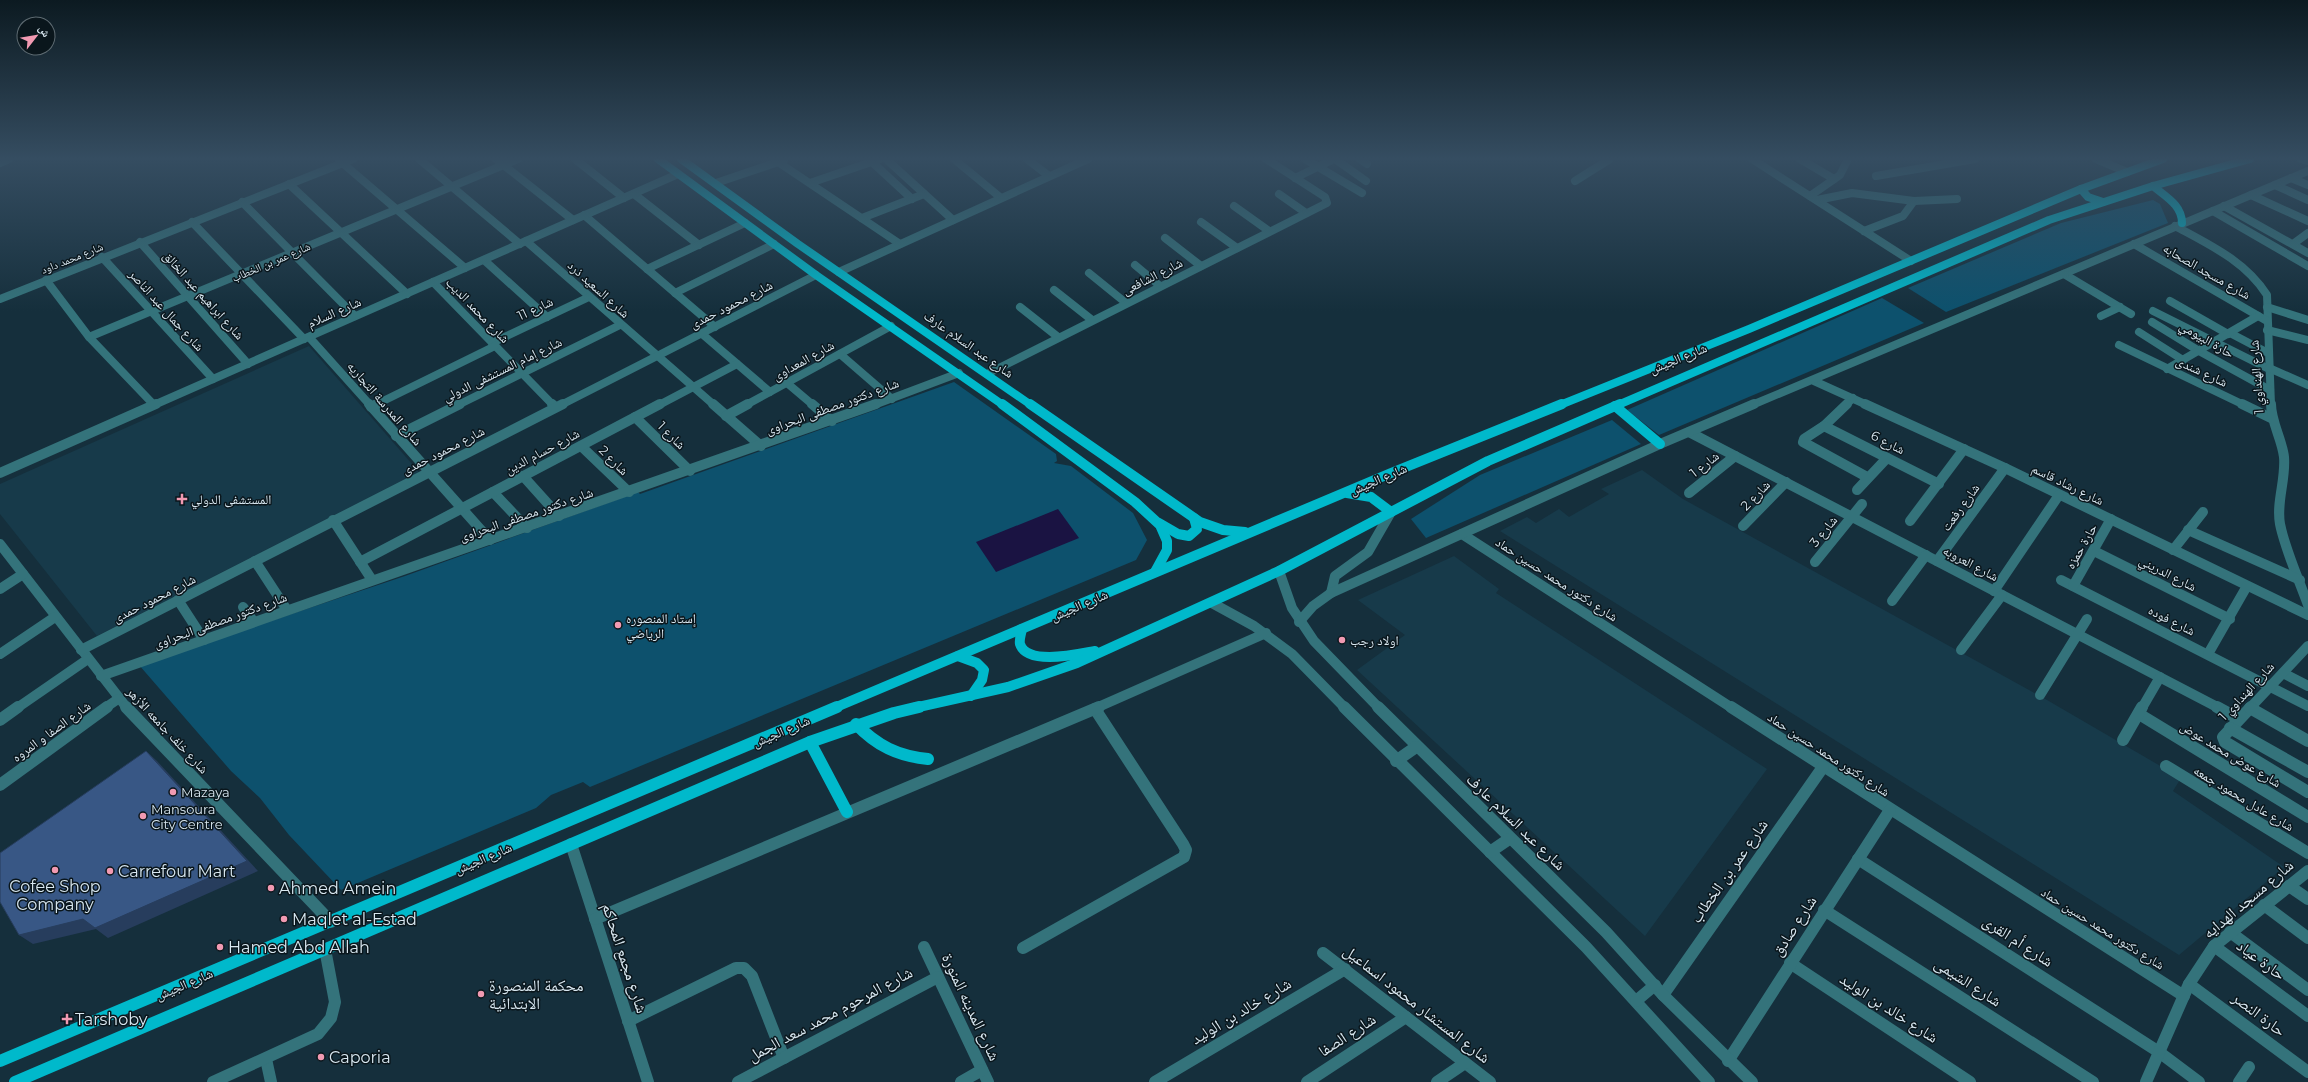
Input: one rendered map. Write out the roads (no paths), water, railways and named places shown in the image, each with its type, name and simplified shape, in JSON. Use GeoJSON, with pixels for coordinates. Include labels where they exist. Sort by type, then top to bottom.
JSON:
{"type":"FeatureCollection","features":[{"type":"Feature","properties":{"kind":"main road"},"geometry":{"type":"LineString","coordinates":[[727,209],[816,275],[959,372],[1122,493],[1158,522],[1178,534],[1189,536],[1197,529],[1194,518]]}},
{"type":"Feature","properties":{"kind":"main road","name":"شارع عبد السلام عارف"},"geometry":{"type":"LineString","coordinates":[[752,209],[798,244],[1194,518],[1224,530],[1249,532]]}},
{"type":"Feature","properties":{"kind":"main road","name":"شارع الجيش"},"geometry":{"type":"LineString","coordinates":[[0,1061],[1249,532],[1798,308],[2034,209]]}},
{"type":"Feature","properties":{"kind":"main road","name":"شارع الجيش"},"geometry":{"type":"LineString","coordinates":[[15,1082],[810,742],[856,724],[933,703],[971,696],[1043,675],[1110,648],[1212,603],[1278,571],[1488,461],[2049,220],[2080,209]]}},
{"type":"Feature","properties":{"kind":"main road"},"geometry":{"type":"LineString","coordinates":[[2178,225],[2182,214],[2180,209]]}},
{"type":"Feature","properties":{"kind":"main road"},"geometry":{"type":"LineString","coordinates":[[1798,308],[1815,321]]}},
{"type":"Feature","properties":{"kind":"main road"},"geometry":{"type":"LineString","coordinates":[[1615,406],[1660,444]]}},
{"type":"Feature","properties":{"kind":"main road"},"geometry":{"type":"LineString","coordinates":[[1337,496],[1357,493],[1368,495],[1381,502],[1391,512]]}},
{"type":"Feature","properties":{"kind":"main road"},"geometry":{"type":"LineString","coordinates":[[1154,573],[1168,551],[1168,540],[1158,522]]}},
{"type":"Feature","properties":{"kind":"main road"},"geometry":{"type":"LineString","coordinates":[[1022,629],[1018,638],[1020,647],[1027,654],[1037,658],[1110,648]]}},
{"type":"Feature","properties":{"kind":"main road"},"geometry":{"type":"LineString","coordinates":[[958,656],[980,664],[985,669],[985,676],[971,696]]}},
{"type":"Feature","properties":{"kind":"main road"},"geometry":{"type":"LineString","coordinates":[[856,724],[869,739],[886,750],[906,758],[928,759]]}},
{"type":"Feature","properties":{"kind":"main road"},"geometry":{"type":"LineString","coordinates":[[810,742],[846,812]]}},
{"type":"Feature","properties":{"kind":"street","name":"شارع محمد داود"},"geometry":{"type":"LineString","coordinates":[[0,299],[223,209]]}},
{"type":"Feature","properties":{"kind":"street"},"geometry":{"type":"LineString","coordinates":[[249,209],[355,316]]}},
{"type":"Feature","properties":{"kind":"street"},"geometry":{"type":"LineString","coordinates":[[316,209],[407,294]]}},
{"type":"Feature","properties":{"kind":"street","name":"شارع السعيد ذرد"},"geometry":{"type":"LineString","coordinates":[[481,209],[589,297],[761,446]]}},
{"type":"Feature","properties":{"kind":"street"},"geometry":{"type":"LineString","coordinates":[[560,209],[573,220]]}},
{"type":"Feature","properties":{"kind":"street","name":"شارع السلام"},"geometry":{"type":"LineString","coordinates":[[0,474],[597,209]]}},
{"type":"Feature","properties":{"kind":"street"},"geometry":{"type":"LineString","coordinates":[[654,209],[699,245]]}},
{"type":"Feature","properties":{"kind":"street"},"geometry":{"type":"LineString","coordinates":[[849,209],[900,244]]}},
{"type":"Feature","properties":{"kind":"street"},"geometry":{"type":"LineString","coordinates":[[862,218],[884,209]]}},
{"type":"Feature","properties":{"kind":"street"},"geometry":{"type":"LineString","coordinates":[[941,209],[953,220]]}},
{"type":"Feature","properties":{"kind":"street"},"geometry":{"type":"LineString","coordinates":[[839,272],[976,209]]}},
{"type":"Feature","properties":{"kind":"street"},"geometry":{"type":"LineString","coordinates":[[1239,209],[1269,232]]}},
{"type":"Feature","properties":{"kind":"street"},"geometry":{"type":"LineString","coordinates":[[1301,209],[1306,213]]}},
{"type":"Feature","properties":{"kind":"street","name":"شارع الشافعى"},"geometry":{"type":"LineString","coordinates":[[987,374],[1312,209]]}},
{"type":"Feature","properties":{"kind":"street"},"geometry":{"type":"LineString","coordinates":[[1831,209],[1911,261]]}},
{"type":"Feature","properties":{"kind":"street"},"geometry":{"type":"LineString","coordinates":[[1864,231],[1903,216],[1908,209]]}},
{"type":"Feature","properties":{"kind":"street"},"geometry":{"type":"LineString","coordinates":[[2230,209],[2308,253]]}},
{"type":"Feature","properties":{"kind":"street"},"geometry":{"type":"LineString","coordinates":[[2284,209],[2308,220]]}},
{"type":"Feature","properties":{"kind":"street"},"geometry":{"type":"LineString","coordinates":[[397,210],[466,268]]}},
{"type":"Feature","properties":{"kind":"street","name":"شارع عمر بن الخطاب"},"geometry":{"type":"LineString","coordinates":[[89,337],[397,210]]}},
{"type":"Feature","properties":{"kind":"street"},"geometry":{"type":"LineString","coordinates":[[1299,622],[1313,606],[1331,593],[1660,444],[1814,381],[2213,210],[2308,266]]}},
{"type":"Feature","properties":{"kind":"street"},"geometry":{"type":"LineString","coordinates":[[584,215],[715,327]]}},
{"type":"Feature","properties":{"kind":"street","name":"شارع المدرسة التجاريه"},"geometry":{"type":"LineString","coordinates":[[192,222],[241,274],[306,338],[371,407],[460,509],[490,540]]}},
{"type":"Feature","properties":{"kind":"street"},"geometry":{"type":"LineString","coordinates":[[1201,222],[1237,248]]}},
{"type":"Feature","properties":{"kind":"street"},"geometry":{"type":"LineString","coordinates":[[647,269],[746,223]]}},
{"type":"Feature","properties":{"kind":"street","name":"شارع الهنداوي 1"},"geometry":{"type":"LineString","coordinates":[[2178,225],[2245,267],[2260,281],[2267,294],[2268,353],[2273,419],[2284,457],[2285,476],[2279,506],[2280,524],[2308,604]]}},
{"type":"Feature","properties":{"kind":"street"},"geometry":{"type":"LineString","coordinates":[[2293,244],[2308,234]]}},
{"type":"Feature","properties":{"kind":"street"},"geometry":{"type":"LineString","coordinates":[[1165,238],[1201,266]]}},
{"type":"Feature","properties":{"kind":"street","name":"شارع ابراهيم عبد الخالق"},"geometry":{"type":"LineString","coordinates":[[140,242],[248,364]]}},
{"type":"Feature","properties":{"kind":"street"},"geometry":{"type":"LineString","coordinates":[[675,292],[774,244]]}},
{"type":"Feature","properties":{"kind":"street","name":"شارع مسجد الصحابه"},"geometry":{"type":"LineString","coordinates":[[2134,244],[2258,316],[2267,326],[2308,340]]}},
{"type":"Feature","properties":{"kind":"street","name":"شارع جمال عبد الناصر"},"geometry":{"type":"LineString","coordinates":[[102,257],[213,379]]}},
{"type":"Feature","properties":{"kind":"street"},"geometry":{"type":"LineString","coordinates":[[484,260],[547,317]]}},
{"type":"Feature","properties":{"kind":"street"},"geometry":{"type":"LineString","coordinates":[[1135,266],[1160,286]]}},
{"type":"Feature","properties":{"kind":"street"},"geometry":{"type":"LineString","coordinates":[[1089,273],[1126,303]]}},
{"type":"Feature","properties":{"kind":"street"},"geometry":{"type":"LineString","coordinates":[[2064,274],[2131,314]]}},
{"type":"Feature","properties":{"kind":"street","name":"شارع محمود حمدى"},"geometry":{"type":"LineString","coordinates":[[0,720],[84,655],[178,600],[816,275]]}},
{"type":"Feature","properties":{"kind":"street"},"geometry":{"type":"LineString","coordinates":[[46,280],[89,337],[154,406]]}},
{"type":"Feature","properties":{"kind":"street","name":"شارع محمد الديب"},"geometry":{"type":"LineString","coordinates":[[433,282],[555,407]]}},
{"type":"Feature","properties":{"kind":"street"},"geometry":{"type":"LineString","coordinates":[[1054,290],[1092,320]]}},
{"type":"Feature","properties":{"kind":"street","name":"شارع 11"},"geometry":{"type":"LineString","coordinates":[[371,407],[589,297]]}},
{"type":"Feature","properties":{"kind":"street"},"geometry":{"type":"LineString","coordinates":[[2170,301],[2268,353]]}},
{"type":"Feature","properties":{"kind":"street"},"geometry":{"type":"LineString","coordinates":[[1020,307],[1058,337]]}},
{"type":"Feature","properties":{"kind":"street"},"geometry":{"type":"LineString","coordinates":[[2101,316],[2120,307]]}},
{"type":"Feature","properties":{"kind":"street"},"geometry":{"type":"LineString","coordinates":[[2267,307],[2304,319],[2308,310]]}},
{"type":"Feature","properties":{"kind":"street"},"geometry":{"type":"LineString","coordinates":[[2153,311],[2269,368],[2308,384]]}},
{"type":"Feature","properties":{"kind":"street"},"geometry":{"type":"LineString","coordinates":[[2167,369],[2258,316]]}},
{"type":"Feature","properties":{"kind":"street","name":"حارة البيومي"},"geometry":{"type":"LineString","coordinates":[[2152,322],[2199,351],[2270,390]]}},
{"type":"Feature","properties":{"kind":"street","name":"شارع إمام المستشفى الدولي"},"geometry":{"type":"LineString","coordinates":[[396,436],[620,325]]}},
{"type":"Feature","properties":{"kind":"street","name":"شارع المعداوى"},"geometry":{"type":"LineString","coordinates":[[726,416],[891,326]]}},
{"type":"Feature","properties":{"kind":"street"},"geometry":{"type":"LineString","coordinates":[[2138,332],[2183,360]]}},
{"type":"Feature","properties":{"kind":"street"},"geometry":{"type":"LineString","coordinates":[[702,333],[770,392]]}},
{"type":"Feature","properties":{"kind":"street","name":"شارع شندى"},"geometry":{"type":"LineString","coordinates":[[2119,345],[2273,419]]}},
{"type":"Feature","properties":{"kind":"street"},"geometry":{"type":"LineString","coordinates":[[840,354],[892,399]]}},
{"type":"Feature","properties":{"kind":"street","name":"شارع حسام الدين"},"geometry":{"type":"LineString","coordinates":[[360,562],[737,364]]}},
{"type":"Feature","properties":{"kind":"street","name":"شارع دكتور مصطفى البحراوى"},"geometry":{"type":"LineString","coordinates":[[101,676],[372,580],[527,528],[832,421],[959,372]]}},
{"type":"Feature","properties":{"kind":"street","name":"شارع رشاد قاسم"},"geometry":{"type":"LineString","coordinates":[[1814,381],[2005,468],[2308,615]]}},
{"type":"Feature","properties":{"kind":"street"},"geometry":{"type":"LineString","coordinates":[[787,383],[832,421]]}},
{"type":"Feature","properties":{"kind":"street"},"geometry":{"type":"LineString","coordinates":[[1853,398],[1824,426],[1804,439],[1806,445],[1867,477]]}},
{"type":"Feature","properties":{"kind":"street","name":"شارع 1"},"geometry":{"type":"LineString","coordinates":[[635,417],[690,471]]}},
{"type":"Feature","properties":{"kind":"street","name":"شارع 6"},"geometry":{"type":"LineString","coordinates":[[1824,426],[1939,484]]}},
{"type":"Feature","properties":{"kind":"street","name":"شارع العروبه"},"geometry":{"type":"LineString","coordinates":[[1689,432],[2239,719]]}},
{"type":"Feature","properties":{"kind":"street","name":"شارع 2"},"geometry":{"type":"LineString","coordinates":[[581,446],[628,492]]}},
{"type":"Feature","properties":{"kind":"street"},"geometry":{"type":"LineString","coordinates":[[1910,521],[1964,449]]}},
{"type":"Feature","properties":{"kind":"street","name":"شارع 1"},"geometry":{"type":"LineString","coordinates":[[1689,493],[1735,456]]}},
{"type":"Feature","properties":{"kind":"street"},"geometry":{"type":"LineString","coordinates":[[1856,490],[1887,458]]}},
{"type":"Feature","properties":{"kind":"street","name":"شارع رفعت"},"geometry":{"type":"LineString","coordinates":[[1937,561],[2005,468]]}},
{"type":"Feature","properties":{"kind":"street"},"geometry":{"type":"LineString","coordinates":[[523,476],[559,516]]}},
{"type":"Feature","properties":{"kind":"street","name":"شارع 2"},"geometry":{"type":"LineString","coordinates":[[1743,526],[1786,482]]}},
{"type":"Feature","properties":{"kind":"street"},"geometry":{"type":"LineString","coordinates":[[493,492],[527,528]]}},
{"type":"Feature","properties":{"kind":"street"},"geometry":{"type":"LineString","coordinates":[[1961,650],[2059,495]]}},
{"type":"Feature","properties":{"kind":"street","name":"شارع 3"},"geometry":{"type":"LineString","coordinates":[[1815,562],[1862,504]]}},
{"type":"Feature","properties":{"kind":"street"},"geometry":{"type":"LineString","coordinates":[[1331,593],[1331,583],[1336,574],[1367,553],[1391,512]]}},
{"type":"Feature","properties":{"kind":"street"},"geometry":{"type":"LineString","coordinates":[[2173,550],[2202,512]]}},
{"type":"Feature","properties":{"kind":"street","name":"حارة حمزه"},"geometry":{"type":"LineString","coordinates":[[2073,586],[2111,519]]}},
{"type":"Feature","properties":{"kind":"street"},"geometry":{"type":"LineString","coordinates":[[333,520],[372,580]]}},
{"type":"Feature","properties":{"kind":"street"},"geometry":{"type":"LineString","coordinates":[[2188,530],[2300,580]]}},
{"type":"Feature","properties":{"kind":"street","name":"شارع دكتور محمد حسين حماد"},"geometry":{"type":"LineString","coordinates":[[1462,534],[1823,768],[2187,990]]}},
{"type":"Feature","properties":{"kind":"street","name":"شارع خلف جامعه الأزهر"},"geometry":{"type":"LineString","coordinates":[[0,545],[118,699],[331,922]]}},
{"type":"Feature","properties":{"kind":"street","name":"شارع الدريني"},"geometry":{"type":"LineString","coordinates":[[2094,551],[2230,619]]}},
{"type":"Feature","properties":{"kind":"street"},"geometry":{"type":"LineString","coordinates":[[1892,601],[1926,555]]}},
{"type":"Feature","properties":{"kind":"street"},"geometry":{"type":"LineString","coordinates":[[255,561],[287,610]]}},
{"type":"Feature","properties":{"kind":"street","name":"شارع عبد السلام عارف"},"geometry":{"type":"LineString","coordinates":[[1278,571],[1299,622],[1314,641],[1416,747],[1606,932],[1659,990],[1728,1061],[1752,1082]]}},
{"type":"Feature","properties":{"kind":"street"},"geometry":{"type":"LineString","coordinates":[[0,589],[23,574]]}},
{"type":"Feature","properties":{"kind":"street","name":"شارع فوده"},"geometry":{"type":"LineString","coordinates":[[2062,580],[2308,706]]}},
{"type":"Feature","properties":{"kind":"street"},"geometry":{"type":"LineString","coordinates":[[2208,654],[2230,619],[2247,586]]}},
{"type":"Feature","properties":{"kind":"street"},"geometry":{"type":"LineString","coordinates":[[178,600],[204,640]]}},
{"type":"Feature","properties":{"kind":"street"},"geometry":{"type":"LineString","coordinates":[[1212,603],[1266,634],[1292,654],[1396,761],[1565,925],[1710,1082]]}},
{"type":"Feature","properties":{"kind":"street"},"geometry":{"type":"LineString","coordinates":[[243,607],[254,622]]}},
{"type":"Feature","properties":{"kind":"street"},"geometry":{"type":"LineString","coordinates":[[0,654],[55,617]]}},
{"type":"Feature","properties":{"kind":"street"},"geometry":{"type":"LineString","coordinates":[[2040,695],[2087,619]]}},
{"type":"Feature","properties":{"kind":"street"},"geometry":{"type":"LineString","coordinates":[[595,918],[1095,708],[1266,634]]}},
{"type":"Feature","properties":{"kind":"street","name":"شارع الهنداوي 1"},"geometry":{"type":"LineString","coordinates":[[2308,646],[2230,728],[2224,735],[2223,740],[2308,792]]}},
{"type":"Feature","properties":{"kind":"street"},"geometry":{"type":"LineString","coordinates":[[2283,673],[2308,686]]}},
{"type":"Feature","properties":{"kind":"street"},"geometry":{"type":"LineString","coordinates":[[2123,740],[2160,677]]}},
{"type":"Feature","properties":{"kind":"street","name":"شارع الصفا و المروه"},"geometry":{"type":"LineString","coordinates":[[0,785],[118,699]]}},
{"type":"Feature","properties":{"kind":"street"},"geometry":{"type":"LineString","coordinates":[[1023,948],[1184,857],[1186,850],[1183,844],[1095,708]]}},
{"type":"Feature","properties":{"kind":"street"},"geometry":{"type":"LineString","coordinates":[[2250,708],[2308,741]]}},
{"type":"Feature","properties":{"kind":"street","name":"شارع عوض محمد عوض"},"geometry":{"type":"LineString","coordinates":[[2139,714],[2308,817]]}},
{"type":"Feature","properties":{"kind":"street"},"geometry":{"type":"LineString","coordinates":[[2230,728],[2308,772]]}},
{"type":"Feature","properties":{"kind":"street"},"geometry":{"type":"LineString","coordinates":[[1396,761],[1416,747]]}},
{"type":"Feature","properties":{"kind":"street","name":"شارع عادل محمود جمعه"},"geometry":{"type":"LineString","coordinates":[[2166,766],[2308,853]]}},
{"type":"Feature","properties":{"kind":"street","name":"شارع عمر بن الخطاب"},"geometry":{"type":"LineString","coordinates":[[1636,1001],[1659,990],[1823,768]]}},
{"type":"Feature","properties":{"kind":"street","name":"شارع صادق"},"geometry":{"type":"LineString","coordinates":[[1728,1061],[1824,910],[1890,810]]}},
{"type":"Feature","properties":{"kind":"street"},"geometry":{"type":"LineString","coordinates":[[1490,852],[1509,839]]}},
{"type":"Feature","properties":{"kind":"street","name":"شارع مجمع المحاكم"},"geometry":{"type":"LineString","coordinates":[[571,844],[648,1082]]}},
{"type":"Feature","properties":{"kind":"street","name":"شارع أم القرى"},"geometry":{"type":"LineString","coordinates":[[1858,859],[2159,1052],[2199,1082]]}},
{"type":"Feature","properties":{"kind":"street","name":"شارع مسجد الهدايه"},"geometry":{"type":"LineString","coordinates":[[2146,1082],[2187,990],[2214,946],[2308,871]]}},
{"type":"Feature","properties":{"kind":"street"},"geometry":{"type":"LineString","coordinates":[[2289,886],[2308,899]]}},
{"type":"Feature","properties":{"kind":"street"},"geometry":{"type":"LineString","coordinates":[[2264,905],[2308,938]]}},
{"type":"Feature","properties":{"kind":"street","name":"شارع الشيمى"},"geometry":{"type":"LineString","coordinates":[[1824,910],[2093,1082]]}},
{"type":"Feature","properties":{"kind":"street"},"geometry":{"type":"LineString","coordinates":[[2230,932],[2308,990]]}},
{"type":"Feature","properties":{"kind":"street","name":"حارة عياد"},"geometry":{"type":"LineString","coordinates":[[2214,946],[2308,1016]]}},
{"type":"Feature","properties":{"kind":"street","name":"شارع المدينه المنورة"},"geometry":{"type":"LineString","coordinates":[[924,947],[985,1076]]}},
{"type":"Feature","properties":{"kind":"street"},"geometry":{"type":"LineString","coordinates":[[213,1082],[318,1034],[331,1018],[335,1002],[325,949]]}},
{"type":"Feature","properties":{"kind":"street","name":"شارع المستشار محمود اسماعيل"},"geometry":{"type":"LineString","coordinates":[[1323,953],[1490,1082]]}},
{"type":"Feature","properties":{"kind":"street","name":"شارع خالد بن الوليد"},"geometry":{"type":"LineString","coordinates":[[1790,963],[1970,1082]]}},
{"type":"Feature","properties":{"kind":"street"},"geometry":{"type":"LineString","coordinates":[[628,1021],[736,968],[743,967],[749,970],[752,976],[784,1058]]}},
{"type":"Feature","properties":{"kind":"street","name":"شارع خالد بن الوليد"},"geometry":{"type":"LineString","coordinates":[[1154,1082],[1345,969]]}},
{"type":"Feature","properties":{"kind":"street","name":"شارع المرحوم محمد سعد الجمل"},"geometry":{"type":"LineString","coordinates":[[738,1082],[938,977]]}},
{"type":"Feature","properties":{"kind":"street","name":"حارة النصر"},"geometry":{"type":"LineString","coordinates":[[2187,990],[2308,1072]]}},
{"type":"Feature","properties":{"kind":"street","name":"شارع الصفا"},"geometry":{"type":"LineString","coordinates":[[1307,1082],[1406,1017]]}},
{"type":"Feature","properties":{"kind":"street"},"geometry":{"type":"LineString","coordinates":[[266,1059],[271,1082]]}},
{"type":"Feature","properties":{"kind":"street"},"geometry":{"type":"LineString","coordinates":[[1437,1082],[1466,1063]]}},
{"type":"Feature","properties":{"kind":"street"},"geometry":{"type":"LineString","coordinates":[[2239,1082],[2249,1067]]}},
{"type":"Feature","properties":{"kind":"street"},"geometry":{"type":"LineString","coordinates":[[961,1082],[985,1076]]}},
{"type":"Feature","properties":{"kind":"place","name":"المستشفى الدولي"},"geometry":{"type":"Point","coordinates":[182,499]}},
{"type":"Feature","properties":{"kind":"place","name":"إستاد المنصوره الرياضي"},"geometry":{"type":"Point","coordinates":[618,625]}},
{"type":"Feature","properties":{"kind":"place","name":"اولاد رجب"},"geometry":{"type":"Point","coordinates":[1342,640]}},
{"type":"Feature","properties":{"kind":"place","name":"Mazaya"},"geometry":{"type":"Point","coordinates":[173,792]}},
{"type":"Feature","properties":{"kind":"place","name":"Mansoura City Centre"},"geometry":{"type":"Point","coordinates":[143,816]}},
{"type":"Feature","properties":{"kind":"place","name":"Cofee Shop Company"},"geometry":{"type":"Point","coordinates":[55,870]}},
{"type":"Feature","properties":{"kind":"place","name":"Carrefour Mart"},"geometry":{"type":"Point","coordinates":[110,871]}},
{"type":"Feature","properties":{"kind":"place","name":"Ahmed Amein"},"geometry":{"type":"Point","coordinates":[271,888]}},
{"type":"Feature","properties":{"kind":"place","name":"Maqlet al-Estad"},"geometry":{"type":"Point","coordinates":[284,919]}},
{"type":"Feature","properties":{"kind":"place","name":"Hamed Abd Allah"},"geometry":{"type":"Point","coordinates":[220,947]}},
{"type":"Feature","properties":{"kind":"place","name":"محكمة المنصورة الابتدائية"},"geometry":{"type":"Point","coordinates":[481,994]}},
{"type":"Feature","properties":{"kind":"place","name":"Tarshoby"},"geometry":{"type":"Point","coordinates":[67,1019]}},
{"type":"Feature","properties":{"kind":"place","name":"Caporia"},"geometry":{"type":"Point","coordinates":[321,1057]}}]}
